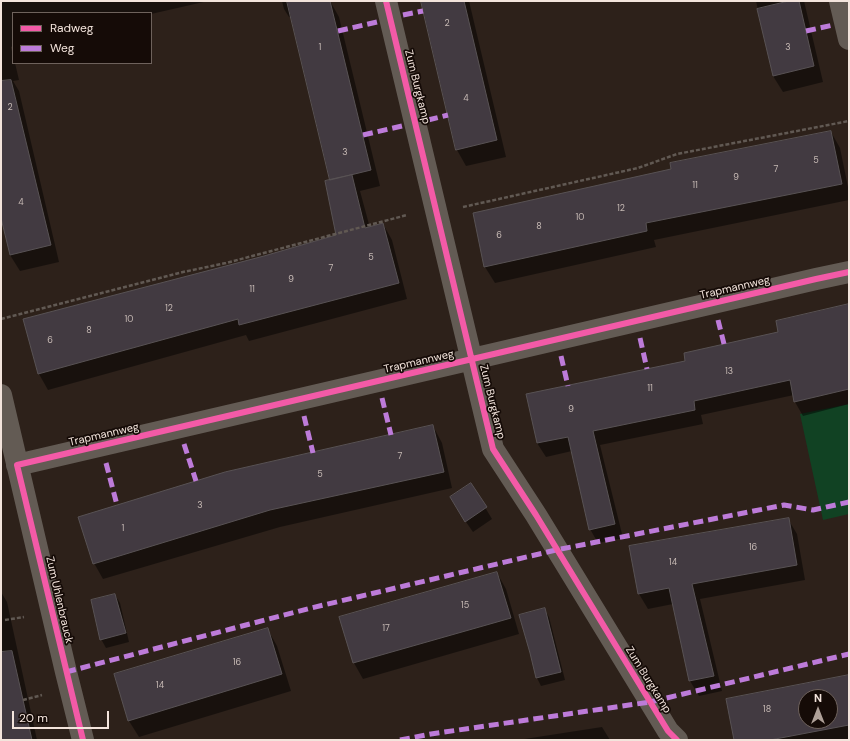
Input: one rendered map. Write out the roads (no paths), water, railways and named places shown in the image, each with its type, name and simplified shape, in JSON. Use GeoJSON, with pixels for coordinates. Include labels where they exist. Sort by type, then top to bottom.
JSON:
{"type":"FeatureCollection","features":[{"type":"Feature","properties":{"kind":"street","name":"Zum Burgkamp"},"geometry":{"type":"LineString","coordinates":[[386,1],[493,449],[536,515],[668,731],[676,740]]}},
{"type":"Feature","properties":{"kind":"street"},"geometry":{"type":"LineString","coordinates":[[840,1],[849,39]]}},
{"type":"Feature","properties":{"kind":"street","name":"Trapmannweg"},"geometry":{"type":"LineString","coordinates":[[17,465],[849,272]]}},
{"type":"Feature","properties":{"kind":"street","name":"Zum Uhlenbrauck"},"geometry":{"type":"LineString","coordinates":[[1,395],[83,740]]}}]}
